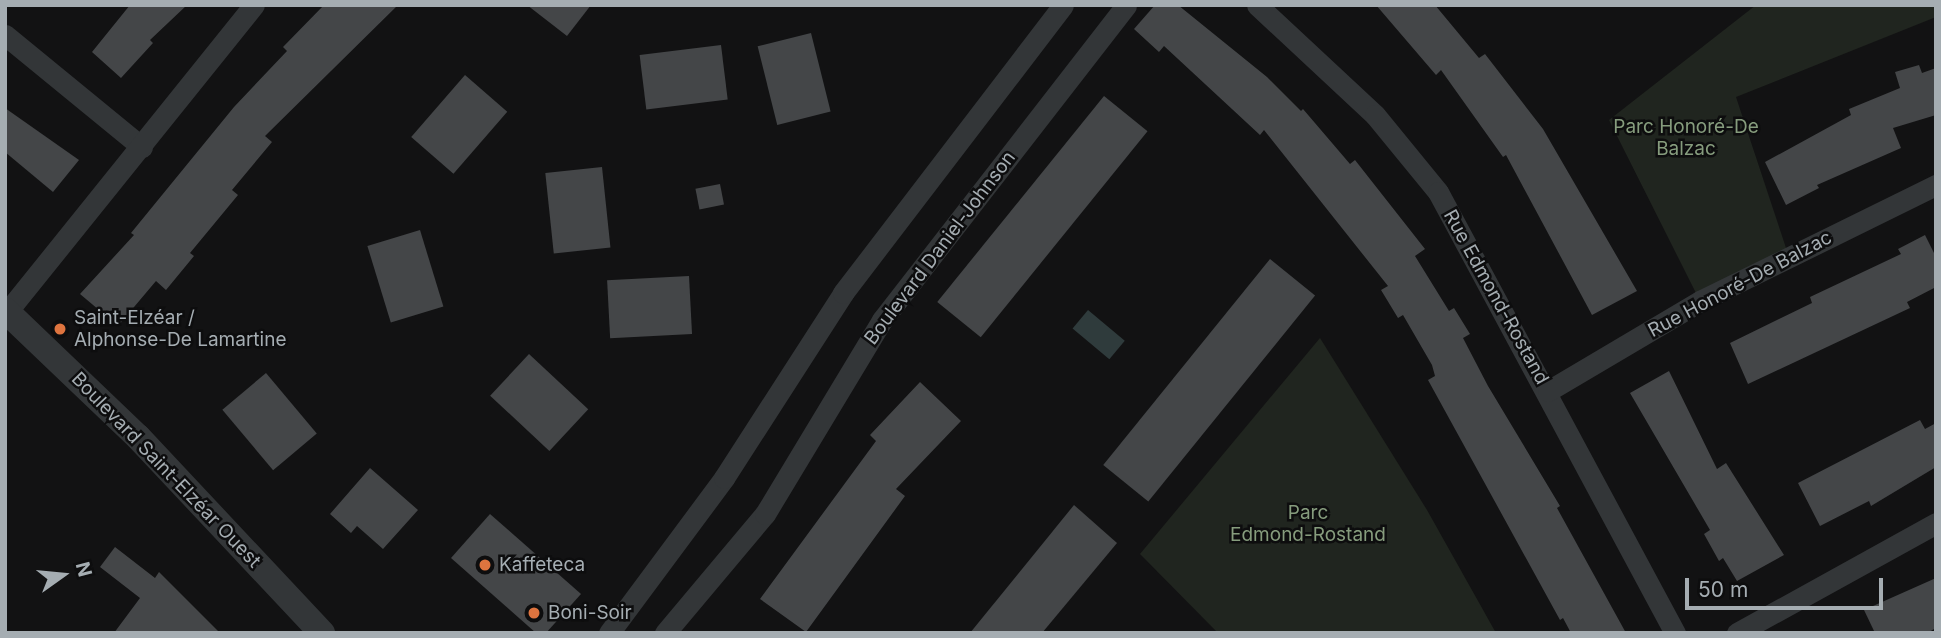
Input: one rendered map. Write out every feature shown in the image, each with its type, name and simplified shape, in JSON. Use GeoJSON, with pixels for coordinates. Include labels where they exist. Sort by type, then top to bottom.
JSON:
{"type":"FeatureCollection","features":[{"type":"Feature","properties":{"kind":"street"},"geometry":{"type":"LineString","coordinates":[[6,311],[142,147],[254,5]]}},
{"type":"Feature","properties":{"kind":"street"},"geometry":{"type":"LineString","coordinates":[[609,633],[724,478],[843,293],[1063,5]]}},
{"type":"Feature","properties":{"kind":"street","name":"Boulevard Daniel-Johnson"},"geometry":{"type":"LineString","coordinates":[[665,633],[765,514],[882,320],[1126,5]]}},
{"type":"Feature","properties":{"kind":"street","name":"Rue Edmond-Rostand"},"geometry":{"type":"LineString","coordinates":[[1257,5],[1375,115],[1438,192],[1548,391],[1675,633]]}},
{"type":"Feature","properties":{"kind":"street"},"geometry":{"type":"LineString","coordinates":[[5,35],[142,147]]}},
{"type":"Feature","properties":{"kind":"street","name":"Rue Honoré-De Balzac"},"geometry":{"type":"LineString","coordinates":[[1548,391],[1721,290],[1936,185]]}},
{"type":"Feature","properties":{"kind":"street","name":"Boulevard Saint-Elzéar Ouest"},"geometry":{"type":"LineString","coordinates":[[6,311],[138,437],[322,633]]}},
{"type":"Feature","properties":{"kind":"street"},"geometry":{"type":"LineString","coordinates":[[1737,633],[1936,523]]}},
{"type":"Feature","properties":{"kind":"green space","name":"Parc Honoré-De Balzac"},"geometry":{"type":"Polygon","coordinates":[[[1756,5],[1936,5],[1936,17],[1736,97],[1789,257],[1700,301],[1609,120],[1756,5]]]}},
{"type":"Feature","properties":{"kind":"green space","name":"Parc Edmond-Rostand"},"geometry":{"type":"Polygon","coordinates":[[[1320,338],[1427,510],[1496,633],[1218,633],[1140,554],[1320,338]]]}},
{"type":"Feature","properties":{"kind":"shaded area"},"geometry":{"type":"Polygon","coordinates":[[[1088,310],[1125,341],[1109,359],[1073,328],[1088,310]]]}},
{"type":"Feature","properties":{"kind":"building"},"geometry":{"type":"Polygon","coordinates":[[[130,5],[187,5],[150,40],[153,43],[121,78],[92,52],[130,5]]]}},
{"type":"Feature","properties":{"kind":"building"},"geometry":{"type":"Polygon","coordinates":[[[324,5],[398,5],[265,136],[272,142],[232,190],[238,195],[190,253],[194,256],[166,290],[156,281],[118,326],[80,294],[134,235],[131,233],[234,107],[287,51],[283,47],[324,5]]]}},
{"type":"Feature","properties":{"kind":"building"},"geometry":{"type":"Polygon","coordinates":[[[527,5],[591,5],[567,36],[527,5]]]}},
{"type":"Feature","properties":{"kind":"building"},"geometry":{"type":"Polygon","coordinates":[[[1155,5],[1178,5],[1267,77],[1301,111],[1303,109],[1350,164],[1355,160],[1425,249],[1415,256],[1449,311],[1454,308],[1470,334],[1463,338],[1488,386],[1560,506],[1557,508],[1626,633],[1571,633],[1563,618],[1560,620],[1428,380],[1435,376],[1432,365],[1403,315],[1398,318],[1381,290],[1388,286],[1264,130],[1260,135],[1164,46],[1159,52],[1134,29],[1155,5]]]}},
{"type":"Feature","properties":{"kind":"building"},"geometry":{"type":"Polygon","coordinates":[[[1376,5],[1435,5],[1479,58],[1485,54],[1543,129],[1637,291],[1592,315],[1506,155],[1503,157],[1441,70],[1436,75],[1376,5]]]}},
{"type":"Feature","properties":{"kind":"building"},"geometry":{"type":"Polygon","coordinates":[[[811,33],[831,112],[777,125],[758,46],[811,33]]]}},
{"type":"Feature","properties":{"kind":"building"},"geometry":{"type":"Polygon","coordinates":[[[721,45],[728,100],[646,110],[640,55],[721,45]]]}},
{"type":"Feature","properties":{"kind":"building"},"geometry":{"type":"Polygon","coordinates":[[[1919,65],[1922,73],[1936,68],[1936,115],[1893,128],[1901,148],[1817,185],[1819,188],[1786,205],[1765,162],[1851,115],[1849,109],[1900,88],[1895,72],[1919,65]]]}},
{"type":"Feature","properties":{"kind":"building"},"geometry":{"type":"Polygon","coordinates":[[[465,75],[507,112],[453,174],[411,137],[465,75]]]}},
{"type":"Feature","properties":{"kind":"building"},"geometry":{"type":"Polygon","coordinates":[[[1104,96],[1148,131],[981,337],[937,302],[1104,96]]]}},
{"type":"Feature","properties":{"kind":"building"},"geometry":{"type":"Polygon","coordinates":[[[5,108],[79,160],[53,192],[5,152],[5,108]]]}},
{"type":"Feature","properties":{"kind":"building"},"geometry":{"type":"Polygon","coordinates":[[[602,167],[610,248],[554,254],[545,173],[602,167]]]}},
{"type":"Feature","properties":{"kind":"building"},"geometry":{"type":"Polygon","coordinates":[[[720,184],[724,205],[699,209],[695,189],[720,184]]]}},
{"type":"Feature","properties":{"kind":"building"},"geometry":{"type":"Polygon","coordinates":[[[420,230],[443,307],[391,323],[367,246],[420,230]]]}},
{"type":"Feature","properties":{"kind":"building"},"geometry":{"type":"Polygon","coordinates":[[[1925,235],[1936,257],[1936,287],[1907,302],[1910,308],[1748,384],[1730,343],[1812,303],[1810,297],[1901,254],[1898,249],[1925,235]]]}},
{"type":"Feature","properties":{"kind":"building"},"geometry":{"type":"Polygon","coordinates":[[[1270,259],[1315,296],[1148,501],[1103,465],[1270,259]]]}},
{"type":"Feature","properties":{"kind":"building"},"geometry":{"type":"Polygon","coordinates":[[[689,276],[692,334],[610,338],[607,280],[689,276]]]}},
{"type":"Feature","properties":{"kind":"building"},"geometry":{"type":"Polygon","coordinates":[[[529,354],[588,409],[549,451],[490,396],[529,354]]]}},
{"type":"Feature","properties":{"kind":"building"},"geometry":{"type":"Polygon","coordinates":[[[1669,371],[1717,469],[1726,463],[1784,555],[1737,581],[1723,558],[1719,561],[1704,534],[1710,530],[1630,393],[1669,371]]]}},
{"type":"Feature","properties":{"kind":"building"},"geometry":{"type":"Polygon","coordinates":[[[266,373],[317,434],[273,470],[222,410],[266,373]]]}},
{"type":"Feature","properties":{"kind":"building"},"geometry":{"type":"Polygon","coordinates":[[[920,382],[961,421],[896,489],[905,496],[806,632],[760,599],[876,441],[870,435],[920,382]]]}},
{"type":"Feature","properties":{"kind":"building"},"geometry":{"type":"Polygon","coordinates":[[[1920,420],[1925,429],[1936,423],[1936,467],[1871,506],[1869,501],[1820,526],[1798,483],[1920,420]]]}},
{"type":"Feature","properties":{"kind":"building"},"geometry":{"type":"Polygon","coordinates":[[[370,468],[418,510],[383,549],[357,526],[351,533],[330,514],[370,468]]]}},
{"type":"Feature","properties":{"kind":"building"},"geometry":{"type":"Polygon","coordinates":[[[1074,505],[1117,543],[1042,633],[970,633],[1074,505]]]}},
{"type":"Feature","properties":{"kind":"building"},"geometry":{"type":"Polygon","coordinates":[[[490,514],[581,594],[546,633],[536,633],[451,558],[490,514]]]}},
{"type":"Feature","properties":{"kind":"building"},"geometry":{"type":"Polygon","coordinates":[[[115,547],[155,578],[159,572],[220,633],[114,633],[140,598],[100,567],[115,547]]]}},
{"type":"Feature","properties":{"kind":"building"},"geometry":{"type":"Polygon","coordinates":[[[1936,578],[1936,628],[1927,633],[1875,633],[1864,610],[1936,578]]]}},
{"type":"Feature","properties":{"kind":"place","name":"Saint-Elzéar / Alphonse-De Lamartine"},"geometry":{"type":"Point","coordinates":[60,329]}},
{"type":"Feature","properties":{"kind":"place","name":"Kaffeteca"},"geometry":{"type":"Point","coordinates":[485,565]}},
{"type":"Feature","properties":{"kind":"place","name":"Boni-Soir"},"geometry":{"type":"Point","coordinates":[534,613]}}]}
